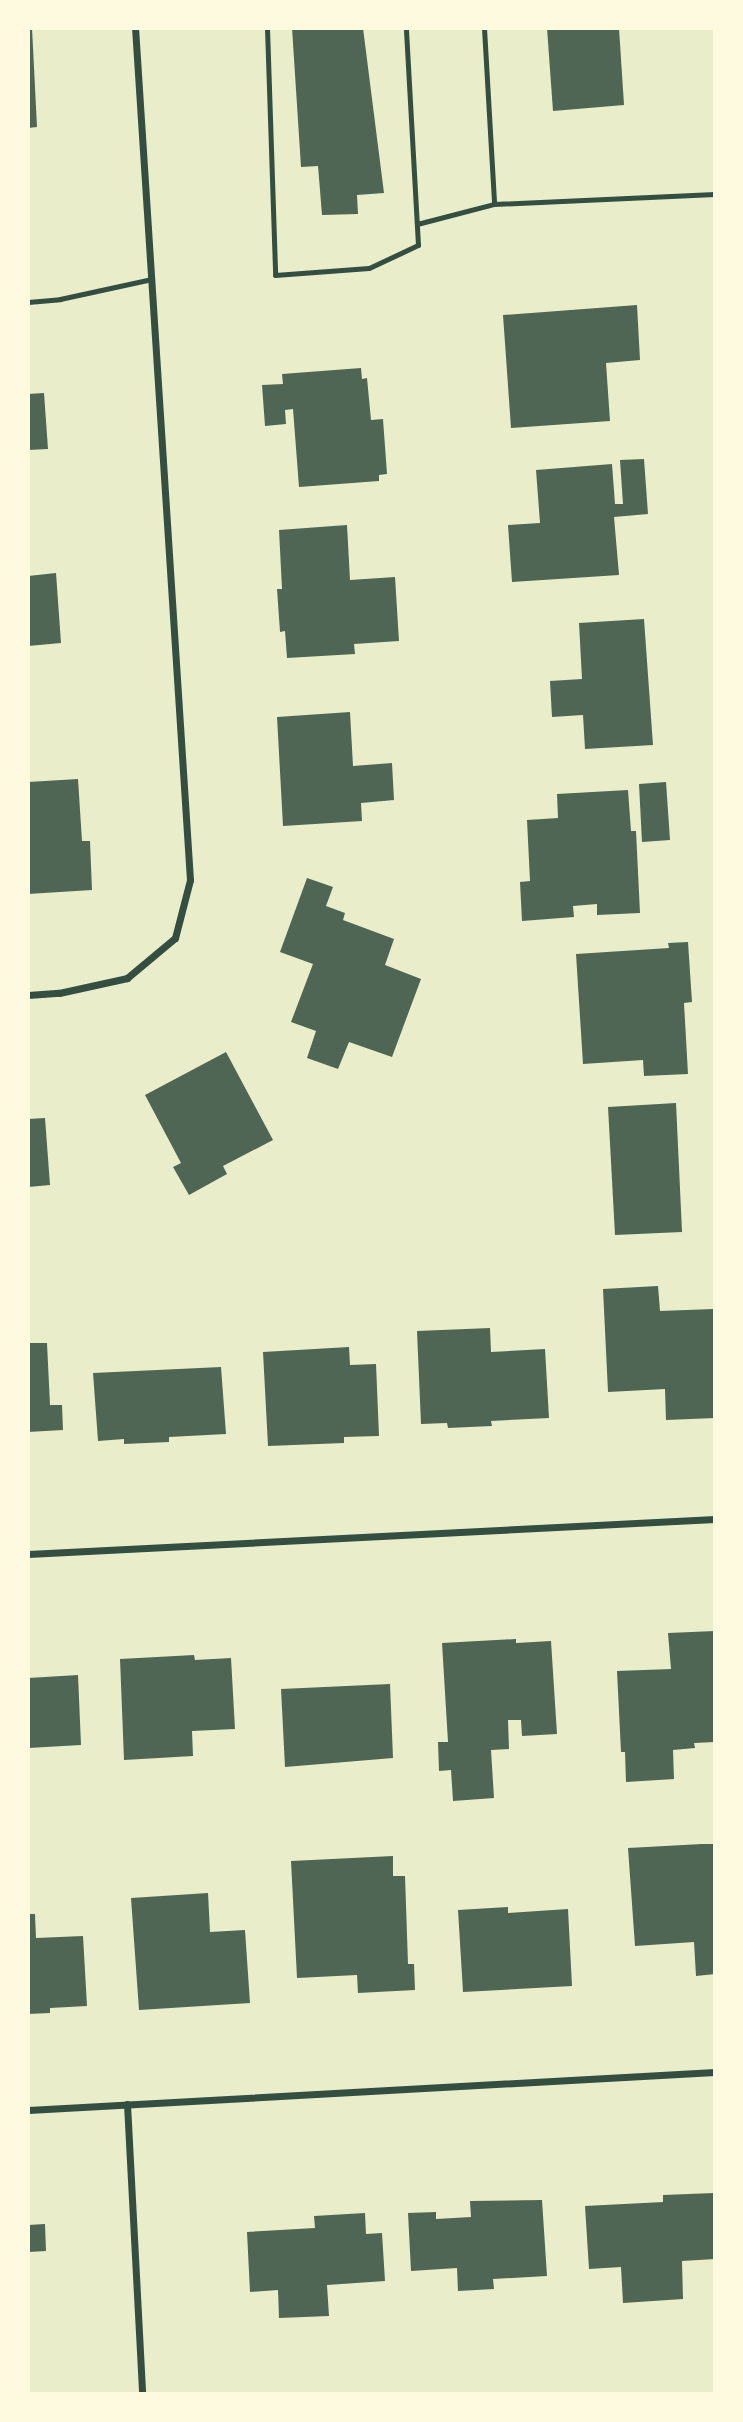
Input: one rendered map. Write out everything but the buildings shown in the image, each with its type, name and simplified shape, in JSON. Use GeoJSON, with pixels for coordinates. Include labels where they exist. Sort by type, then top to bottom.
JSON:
{"type":"FeatureCollection","features":[{"type":"Feature","properties":{"kind":"street"},"geometry":{"type":"LineString","coordinates":[[28,995],[59,993],[127,978],[175,938],[190,880],[135,28]]}},
{"type":"Feature","properties":{"kind":"street"},"geometry":{"type":"LineString","coordinates":[[28,1554],[715,1519]]}},
{"type":"Feature","properties":{"kind":"street"},"geometry":{"type":"LineString","coordinates":[[28,2110],[715,2072]]}},
{"type":"Feature","properties":{"kind":"street"},"geometry":{"type":"LineString","coordinates":[[127,2104],[142,2394]]}},
{"type":"Feature","properties":{"kind":"lane"},"geometry":{"type":"LineString","coordinates":[[267,28],[275,275],[369,268],[418,245],[406,28]]}},
{"type":"Feature","properties":{"kind":"lane"},"geometry":{"type":"LineString","coordinates":[[484,28],[494,204]]}},
{"type":"Feature","properties":{"kind":"lane"},"geometry":{"type":"LineString","coordinates":[[417,224],[494,204],[715,194]]}},
{"type":"Feature","properties":{"kind":"lane"},"geometry":{"type":"LineString","coordinates":[[28,302],[152,279]]}}]}
